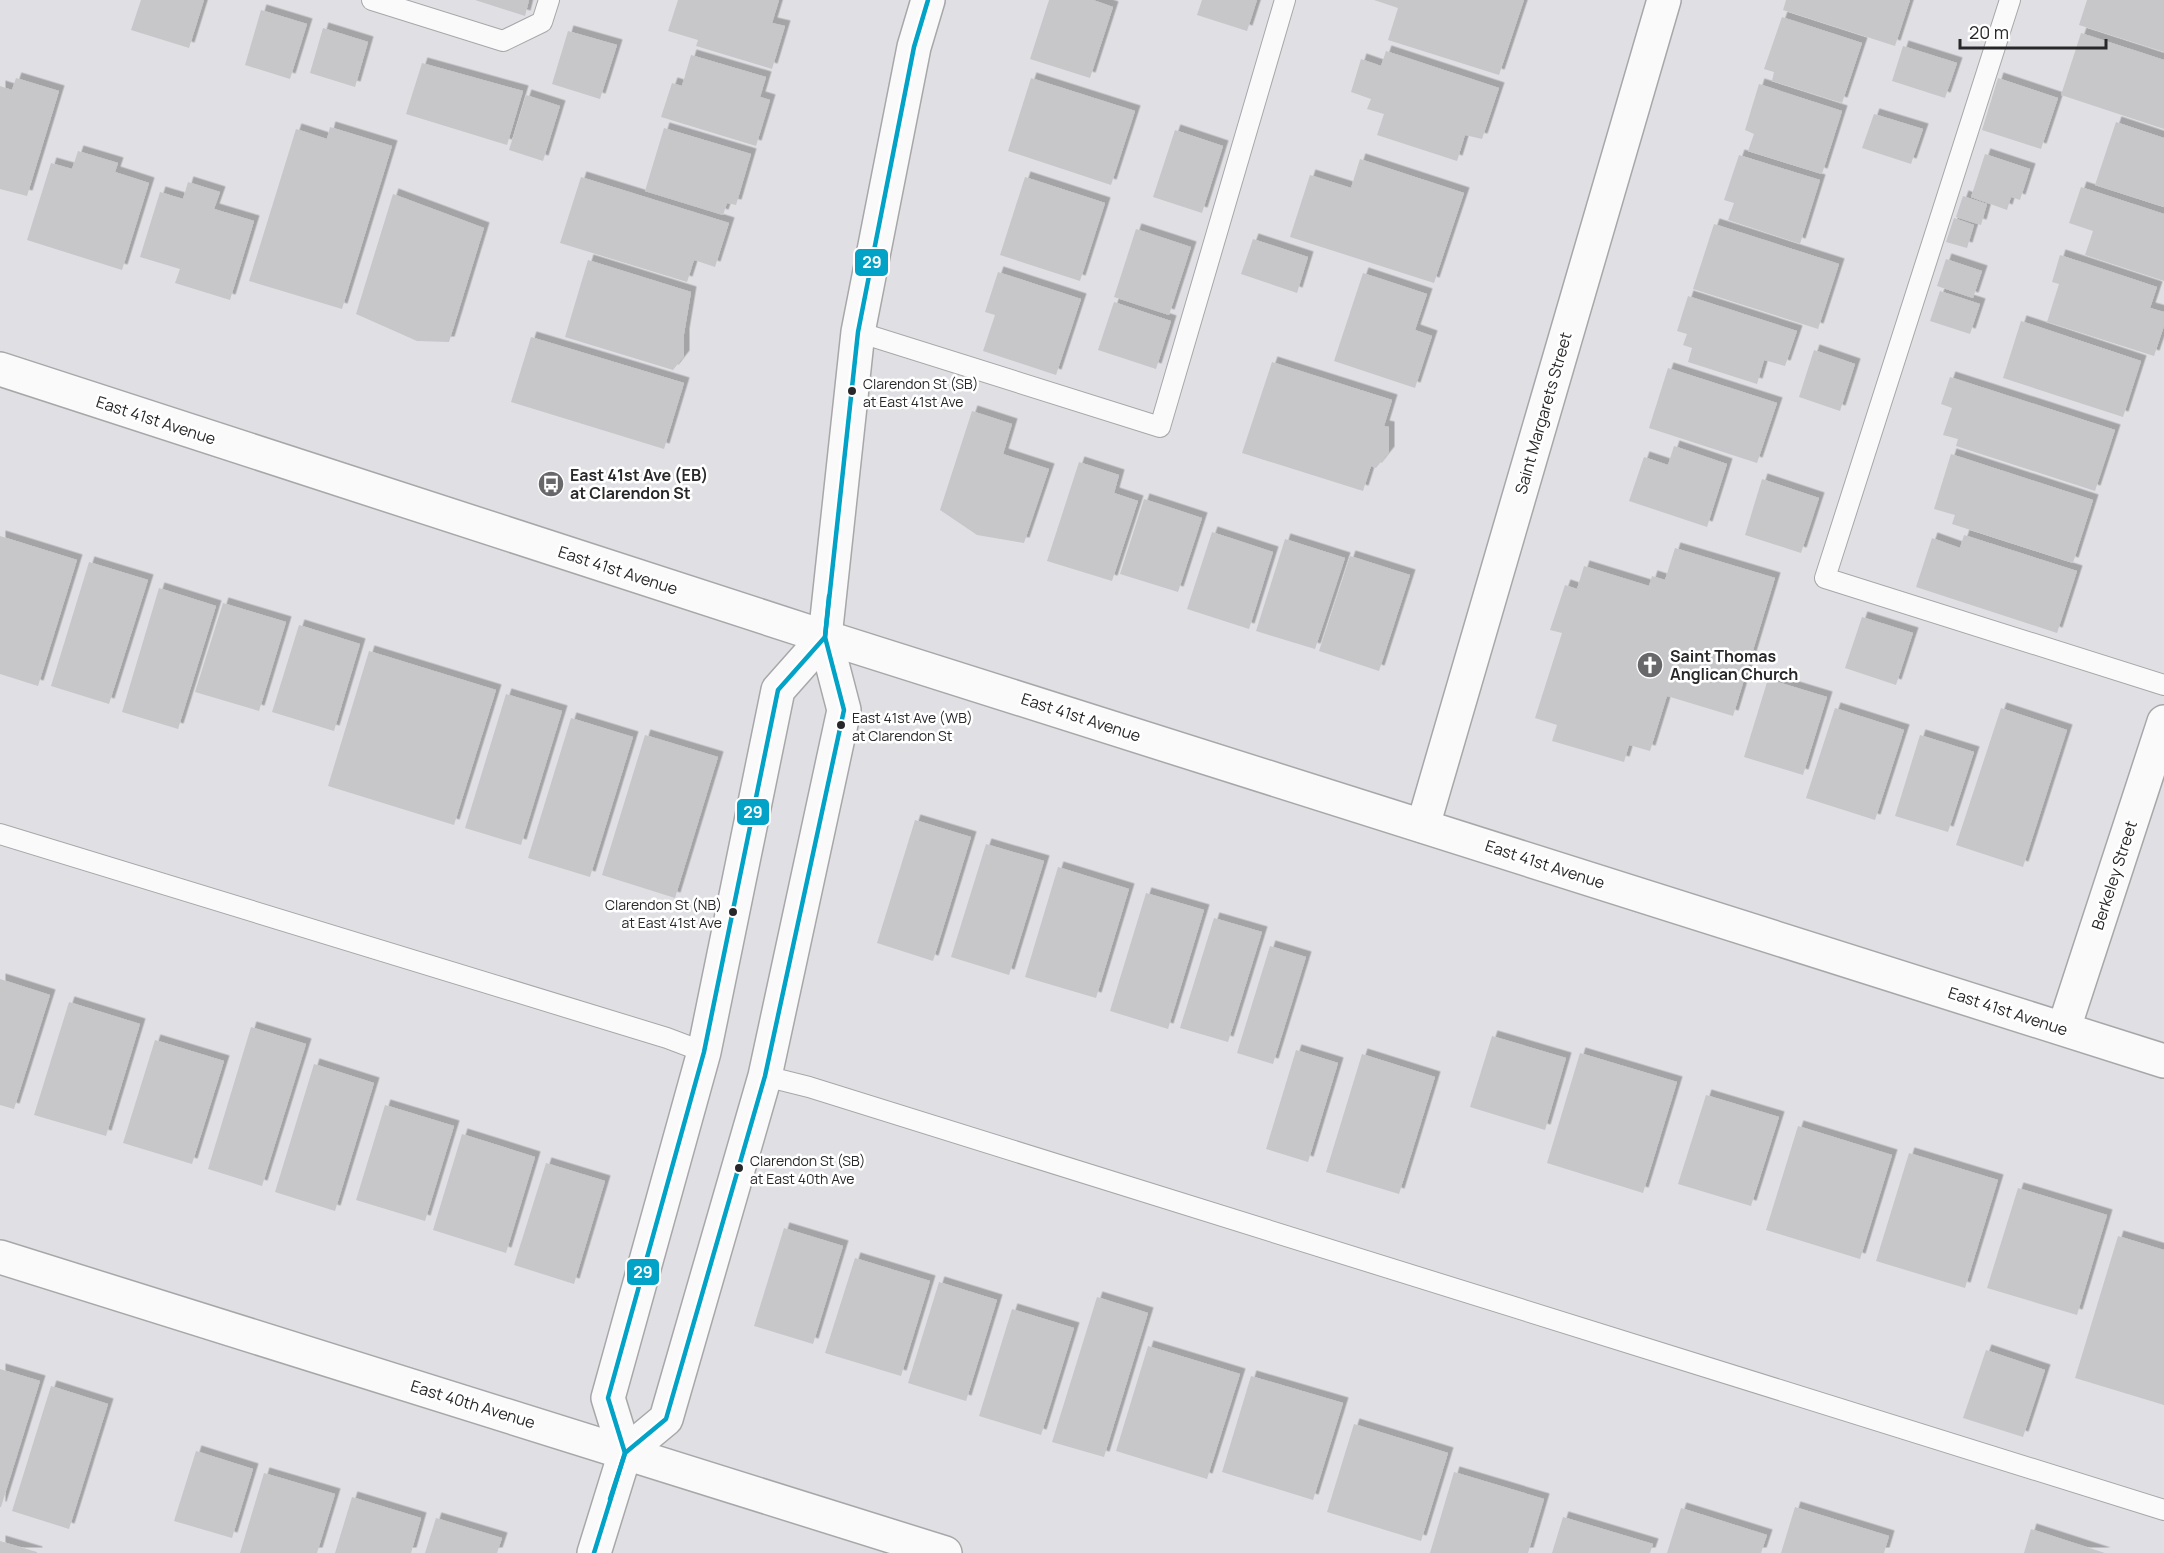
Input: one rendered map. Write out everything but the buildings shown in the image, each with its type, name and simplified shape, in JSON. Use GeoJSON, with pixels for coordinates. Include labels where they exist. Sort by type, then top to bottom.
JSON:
{"type":"FeatureCollection","features":[{"type":"Feature","properties":{"kind":"street"},"geometry":{"type":"LineString","coordinates":[[594,1553],[625,1453],[666,1419],[765,1076],[844,710],[825,637],[858,332],[914,47],[928,0]]}},
{"type":"Feature","properties":{"kind":"street","name":"Saint Margarets Street"},"geometry":{"type":"LineString","coordinates":[[1423,826],[1664,0]]}},
{"type":"Feature","properties":{"kind":"street","name":"East 41st Avenue"},"geometry":{"type":"LineString","coordinates":[[0,369],[825,637],[2164,1061]]}},
{"type":"Feature","properties":{"kind":"street"},"geometry":{"type":"LineString","coordinates":[[625,1453],[608,1398],[704,1052],[778,690],[825,637]]}},
{"type":"Feature","properties":{"kind":"street","name":"Berkeley Street"},"geometry":{"type":"LineString","coordinates":[[2064,1028],[2164,722]]}},
{"type":"Feature","properties":{"kind":"street","name":"East 40th Avenue"},"geometry":{"type":"LineString","coordinates":[[0,1257],[945,1553]]}},
{"type":"Feature","properties":{"kind":"lane"},"geometry":{"type":"LineString","coordinates":[[372,0],[503,41],[542,22],[549,0]]}},
{"type":"Feature","properties":{"kind":"lane"},"geometry":{"type":"LineString","coordinates":[[858,332],[1160,427],[1285,0]]}},
{"type":"Feature","properties":{"kind":"lane"},"geometry":{"type":"LineString","coordinates":[[2010,0],[1826,578],[2164,685]]}},
{"type":"Feature","properties":{"kind":"lane"},"geometry":{"type":"LineString","coordinates":[[0,834],[667,1038],[704,1052]]}},
{"type":"Feature","properties":{"kind":"lane"},"geometry":{"type":"LineString","coordinates":[[765,1076],[820,1090],[2164,1510]]}},
{"type":"Feature","properties":{"kind":"transit line","name":"29"},"geometry":{"type":"LineString","coordinates":[[594,1553],[625,1453],[666,1419],[765,1076],[844,710],[825,637],[858,332],[914,47],[928,0]]}},
{"type":"Feature","properties":{"kind":"transit line","name":"29"},"geometry":{"type":"LineString","coordinates":[[610,1499],[625,1453],[608,1398],[704,1052],[778,690],[825,637],[829,596]]}},
{"type":"Feature","properties":{"kind":"place","name":"Clarendon St (SB) at East 41st Ave"},"geometry":{"type":"Point","coordinates":[852,391]}},
{"type":"Feature","properties":{"kind":"place","name":"East 41st Ave (EB) at Clarendon St"},"geometry":{"type":"Point","coordinates":[551,484]}},
{"type":"Feature","properties":{"kind":"place","name":"Saint Thomas Anglican Church"},"geometry":{"type":"Point","coordinates":[1650,665]}},
{"type":"Feature","properties":{"kind":"place","name":"East 41st Ave (WB) at Clarendon St"},"geometry":{"type":"Point","coordinates":[841,725]}},
{"type":"Feature","properties":{"kind":"place","name":"Clarendon St (NB) at East 41st Ave"},"geometry":{"type":"Point","coordinates":[733,912]}},
{"type":"Feature","properties":{"kind":"place","name":"Clarendon St (SB) at East 40th Ave"},"geometry":{"type":"Point","coordinates":[739,1168]}}]}
